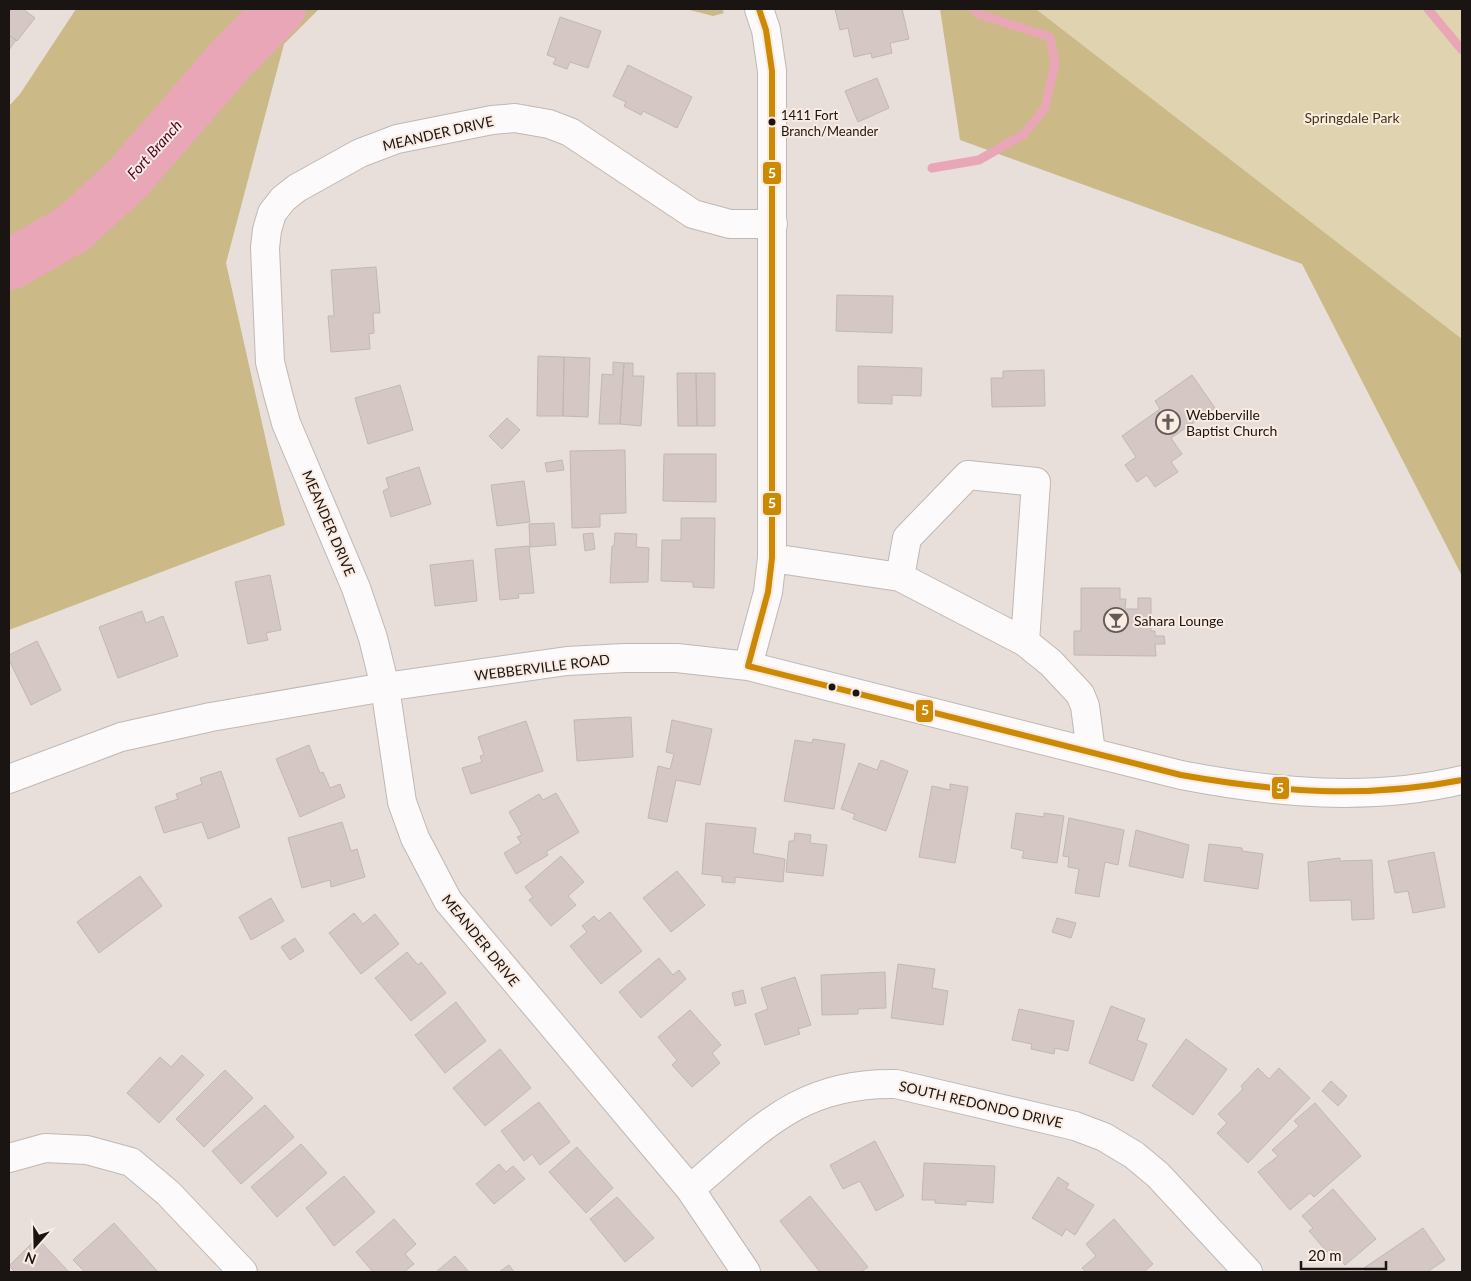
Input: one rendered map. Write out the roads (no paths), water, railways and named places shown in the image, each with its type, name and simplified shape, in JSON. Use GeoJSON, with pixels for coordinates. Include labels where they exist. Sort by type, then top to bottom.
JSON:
{"type":"FeatureCollection","features":[{"type":"Feature","properties":{"kind":"street"},"geometry":{"type":"LineString","coordinates":[[748,666],[768,592],[772,558],[772,71],[760,9]]}},
{"type":"Feature","properties":{"kind":"street","name":"MEANDER DRIVE"},"geometry":{"type":"LineString","coordinates":[[746,1272],[690,1189],[448,900],[414,838],[402,802],[385,688],[372,638],[356,588],[286,423],[270,362],[265,248],[267,230],[272,214],[283,199],[296,188],[360,152],[397,139],[515,118],[534,120],[565,130],[693,214],[730,224],[773,224]]}},
{"type":"Feature","properties":{"kind":"street"},"geometry":{"type":"LineString","coordinates":[[900,577],[906,538],[968,475],[1036,482],[1025,642]]}},
{"type":"Feature","properties":{"kind":"street"},"geometry":{"type":"LineString","coordinates":[[772,558],[900,577],[1025,642],[1051,663],[1080,694],[1085,706],[1090,752]]}},
{"type":"Feature","properties":{"kind":"street","name":"WEBBERVILLE ROAD"},"geometry":{"type":"LineString","coordinates":[[9,779],[121,737],[211,717],[385,688],[567,661],[677,658],[748,666],[1181,775],[1233,785],[1284,792],[1384,792],[1436,786],[1462,780]]}},
{"type":"Feature","properties":{"kind":"street","name":"SOUTH REDONDO DRIVE"},"geometry":{"type":"LineString","coordinates":[[690,1189],[791,1107],[815,1095],[844,1087],[896,1084],[1075,1126],[1104,1137],[1134,1155],[1158,1175],[1248,1272]]}},
{"type":"Feature","properties":{"kind":"street"},"geometry":{"type":"LineString","coordinates":[[9,1158],[44,1148],[87,1150],[131,1162],[168,1193],[244,1272]]}},
{"type":"Feature","properties":{"kind":"waterway","name":"Fort Branch"},"geometry":{"type":"LineString","coordinates":[[9,265],[74,228],[127,179],[232,58],[280,9]]}},
{"type":"Feature","properties":{"kind":"waterway"},"geometry":{"type":"LineString","coordinates":[[932,168],[979,160],[1024,134],[1045,108],[1055,63],[1050,37],[978,14],[974,9]]}},
{"type":"Feature","properties":{"kind":"waterway"},"geometry":{"type":"LineString","coordinates":[[1428,9],[1462,50]]}},
{"type":"Feature","properties":{"kind":"place","name":"1411 Fort Branch/Meander"},"geometry":{"type":"Point","coordinates":[772,122]}},
{"type":"Feature","properties":{"kind":"place","name":"Webberville Baptist Church"},"geometry":{"type":"Point","coordinates":[1168,422]}},
{"type":"Feature","properties":{"kind":"place","name":"Sahara Lounge"},"geometry":{"type":"Point","coordinates":[1116,620]}},
{"type":"Feature","properties":{"kind":"park label","name":"Springdale Park"},"geometry":{"type":"Point","coordinates":[1352,117]}}]}
